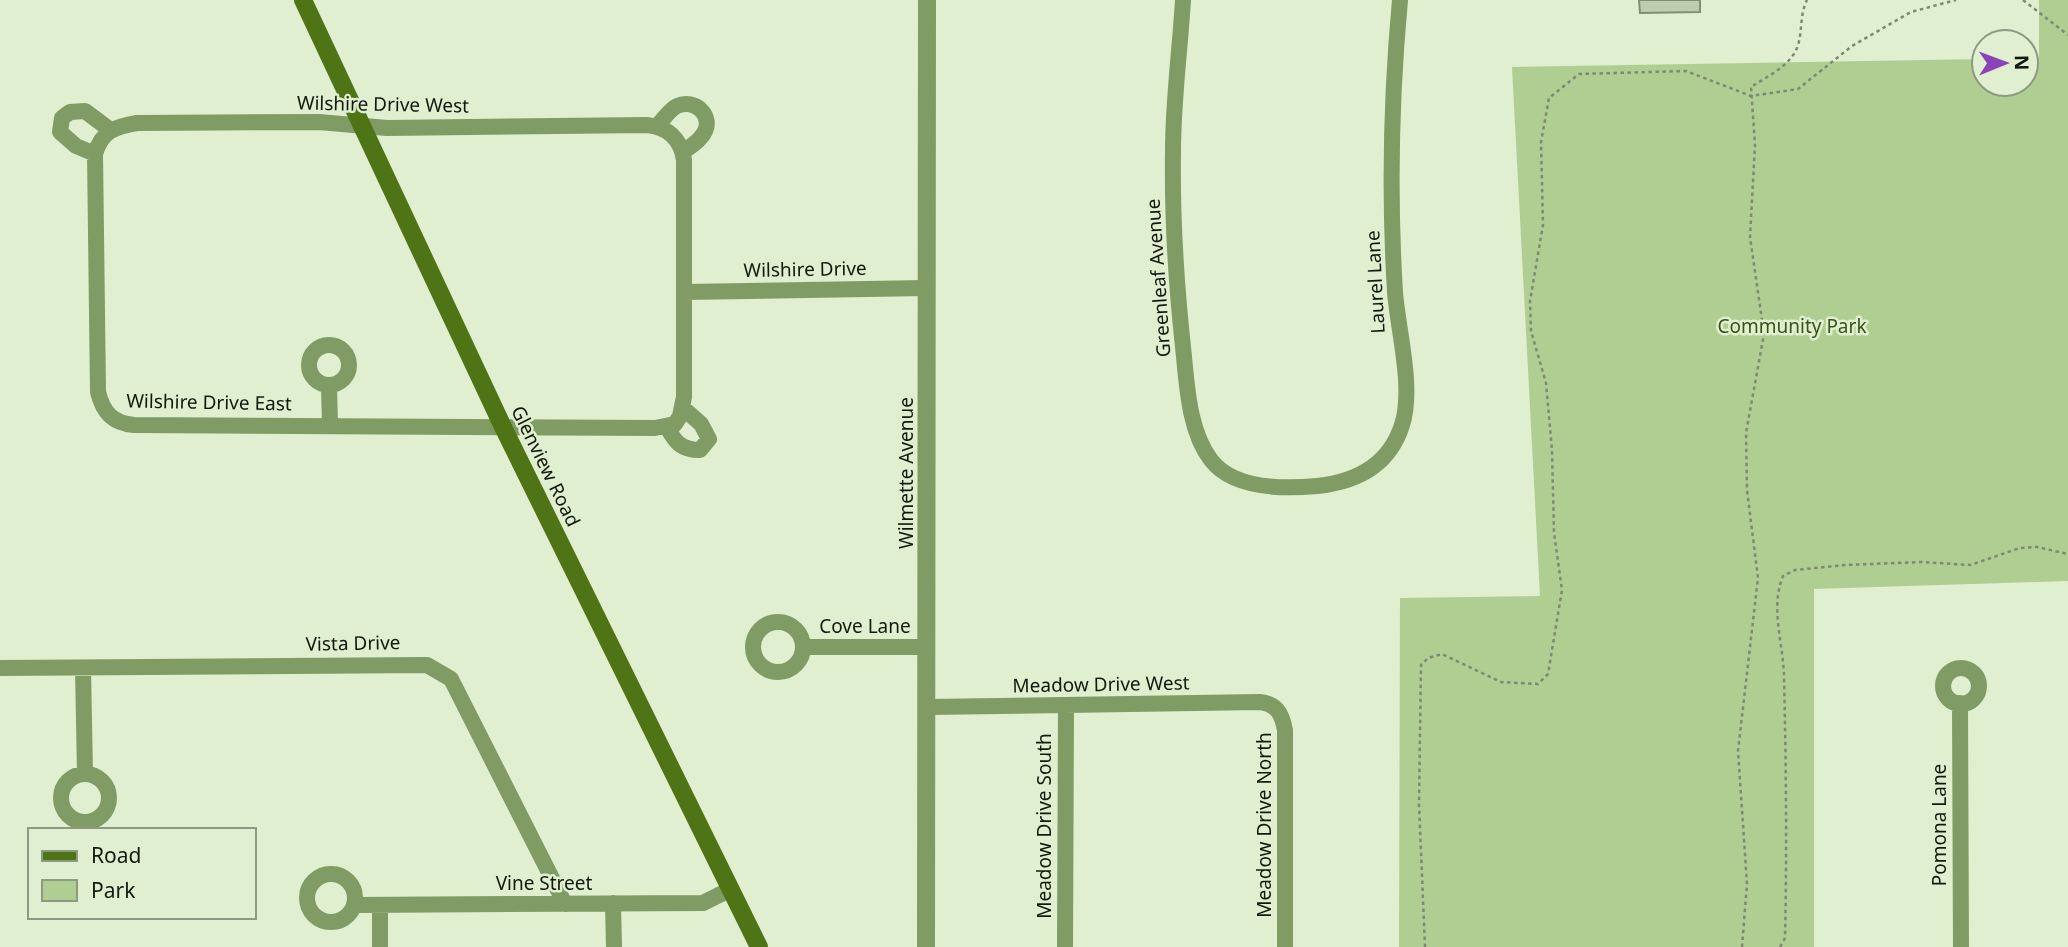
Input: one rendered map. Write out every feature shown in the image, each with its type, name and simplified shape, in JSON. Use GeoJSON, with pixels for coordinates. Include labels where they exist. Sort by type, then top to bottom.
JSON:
{"type":"FeatureCollection","features":[{"type":"Feature","properties":{"kind":"main road","name":"Glenview Road"},"geometry":{"type":"LineString","coordinates":[[303,0],[503,427],[759,947]]}},
{"type":"Feature","properties":{"kind":"street","name":"Wilmette Avenue"},"geometry":{"type":"LineString","coordinates":[[926,947],[927,0]]}},
{"type":"Feature","properties":{"kind":"street","name":"Greenleaf Avenue"},"geometry":{"type":"LineString","coordinates":[[1183,0],[1172,149],[1176,268],[1193,416],[1206,451],[1224,471],[1258,484],[1293,486]]}},
{"type":"Feature","properties":{"kind":"street","name":"Laurel Lane"},"geometry":{"type":"LineString","coordinates":[[1293,486],[1335,484],[1364,474],[1388,452],[1402,424],[1405,385],[1395,292],[1391,153],[1400,0]]}},
{"type":"Feature","properties":{"kind":"street"},"geometry":{"type":"LineString","coordinates":[[683,152],[698,141],[706,130],[707,119],[701,108],[689,104],[676,106],[657,126],[672,134],[683,152],[683,408],[675,424],[667,427],[676,444],[690,450],[700,450],[709,439],[701,424],[683,408]]}},
{"type":"Feature","properties":{"kind":"street"},"geometry":{"type":"LineString","coordinates":[[85,111],[109,129],[102,136],[95,154],[76,146],[60,132],[62,118],[70,112],[85,111]]}},
{"type":"Feature","properties":{"kind":"street","name":"Wilshire Drive West"},"geometry":{"type":"LineString","coordinates":[[109,129],[137,123],[319,122],[362,127],[657,126]]}},
{"type":"Feature","properties":{"kind":"street","name":"Wilshire Drive East"},"geometry":{"type":"LineString","coordinates":[[95,154],[98,392],[104,410],[117,422],[134,425],[667,427]]}},
{"type":"Feature","properties":{"kind":"street","name":"Wilshire Drive"},"geometry":{"type":"LineString","coordinates":[[684,292],[927,288]]}},
{"type":"Feature","properties":{"kind":"street"},"geometry":{"type":"LineString","coordinates":[[329,386],[330,425]]}},
{"type":"Feature","properties":{"kind":"street","name":"Cove Lane"},"geometry":{"type":"LineString","coordinates":[[803,647],[927,647]]}},
{"type":"Feature","properties":{"kind":"street","name":"Vista Drive"},"geometry":{"type":"LineString","coordinates":[[0,668],[416,663],[441,672],[451,680],[565,904]]}},
{"type":"Feature","properties":{"kind":"street"},"geometry":{"type":"LineString","coordinates":[[83,668],[85,774]]}},
{"type":"Feature","properties":{"kind":"street","name":"Meadow Drive West"},"geometry":{"type":"LineString","coordinates":[[927,707],[1260,702],[1274,706]]}},
{"type":"Feature","properties":{"kind":"street","name":"Pomona Lane"},"geometry":{"type":"LineString","coordinates":[[1960,703],[1961,947]]}},
{"type":"Feature","properties":{"kind":"street","name":"Meadow Drive South"},"geometry":{"type":"LineString","coordinates":[[1065,947],[1066,705]]}},
{"type":"Feature","properties":{"kind":"street","name":"Meadow Drive North"},"geometry":{"type":"LineString","coordinates":[[1274,706],[1281,713],[1285,730],[1285,947]]}},
{"type":"Feature","properties":{"kind":"street","name":"Vine Street"},"geometry":{"type":"LineString","coordinates":[[355,905],[703,902],[731,889]]}},
{"type":"Feature","properties":{"kind":"street"},"geometry":{"type":"LineString","coordinates":[[613,903],[614,947]]}},
{"type":"Feature","properties":{"kind":"street"},"geometry":{"type":"LineString","coordinates":[[380,905],[380,947]]}},
{"type":"Feature","properties":{"kind":"path"},"geometry":{"type":"LineString","coordinates":[[1742,947],[1747,884],[1738,751],[1758,578],[1748,491],[1746,433],[1764,334],[1750,237],[1755,145],[1751,87],[1780,68],[1797,48],[1801,14],[1808,0]]}},
{"type":"Feature","properties":{"kind":"path"},"geometry":{"type":"LineString","coordinates":[[1425,947],[1419,804],[1421,665],[1428,658],[1442,654],[1501,682],[1538,684],[1548,674],[1562,590],[1554,533],[1552,450],[1546,383],[1531,331],[1530,300],[1543,225],[1541,142],[1549,98],[1579,74],[1686,71],[1751,96],[1798,89],[1852,46],[1911,12],[1956,0]]}},
{"type":"Feature","properties":{"kind":"path"},"geometry":{"type":"LineString","coordinates":[[2023,0],[2068,35]]}},
{"type":"Feature","properties":{"kind":"path"},"geometry":{"type":"LineString","coordinates":[[1780,947],[1785,938],[1787,778],[1784,654],[1776,610],[1783,576],[1795,570],[1845,565],[1922,562],[1970,565],[2020,548],[2037,547],[2068,554]]}},
{"type":"Feature","properties":{"kind":"green space","name":"Community Park"},"geometry":{"type":"Polygon","coordinates":[[[2039,0],[2068,0],[2068,581],[1814,589],[1814,947],[1399,947],[1400,598],[1540,596],[1512,67],[1970,59],[1970,98],[2040,98],[2039,0]]]}},
{"type":"Feature","properties":{"kind":"building"},"geometry":{"type":"Polygon","coordinates":[[[1639,0],[1700,0],[1700,12],[1640,13],[1639,0]]]}}]}
